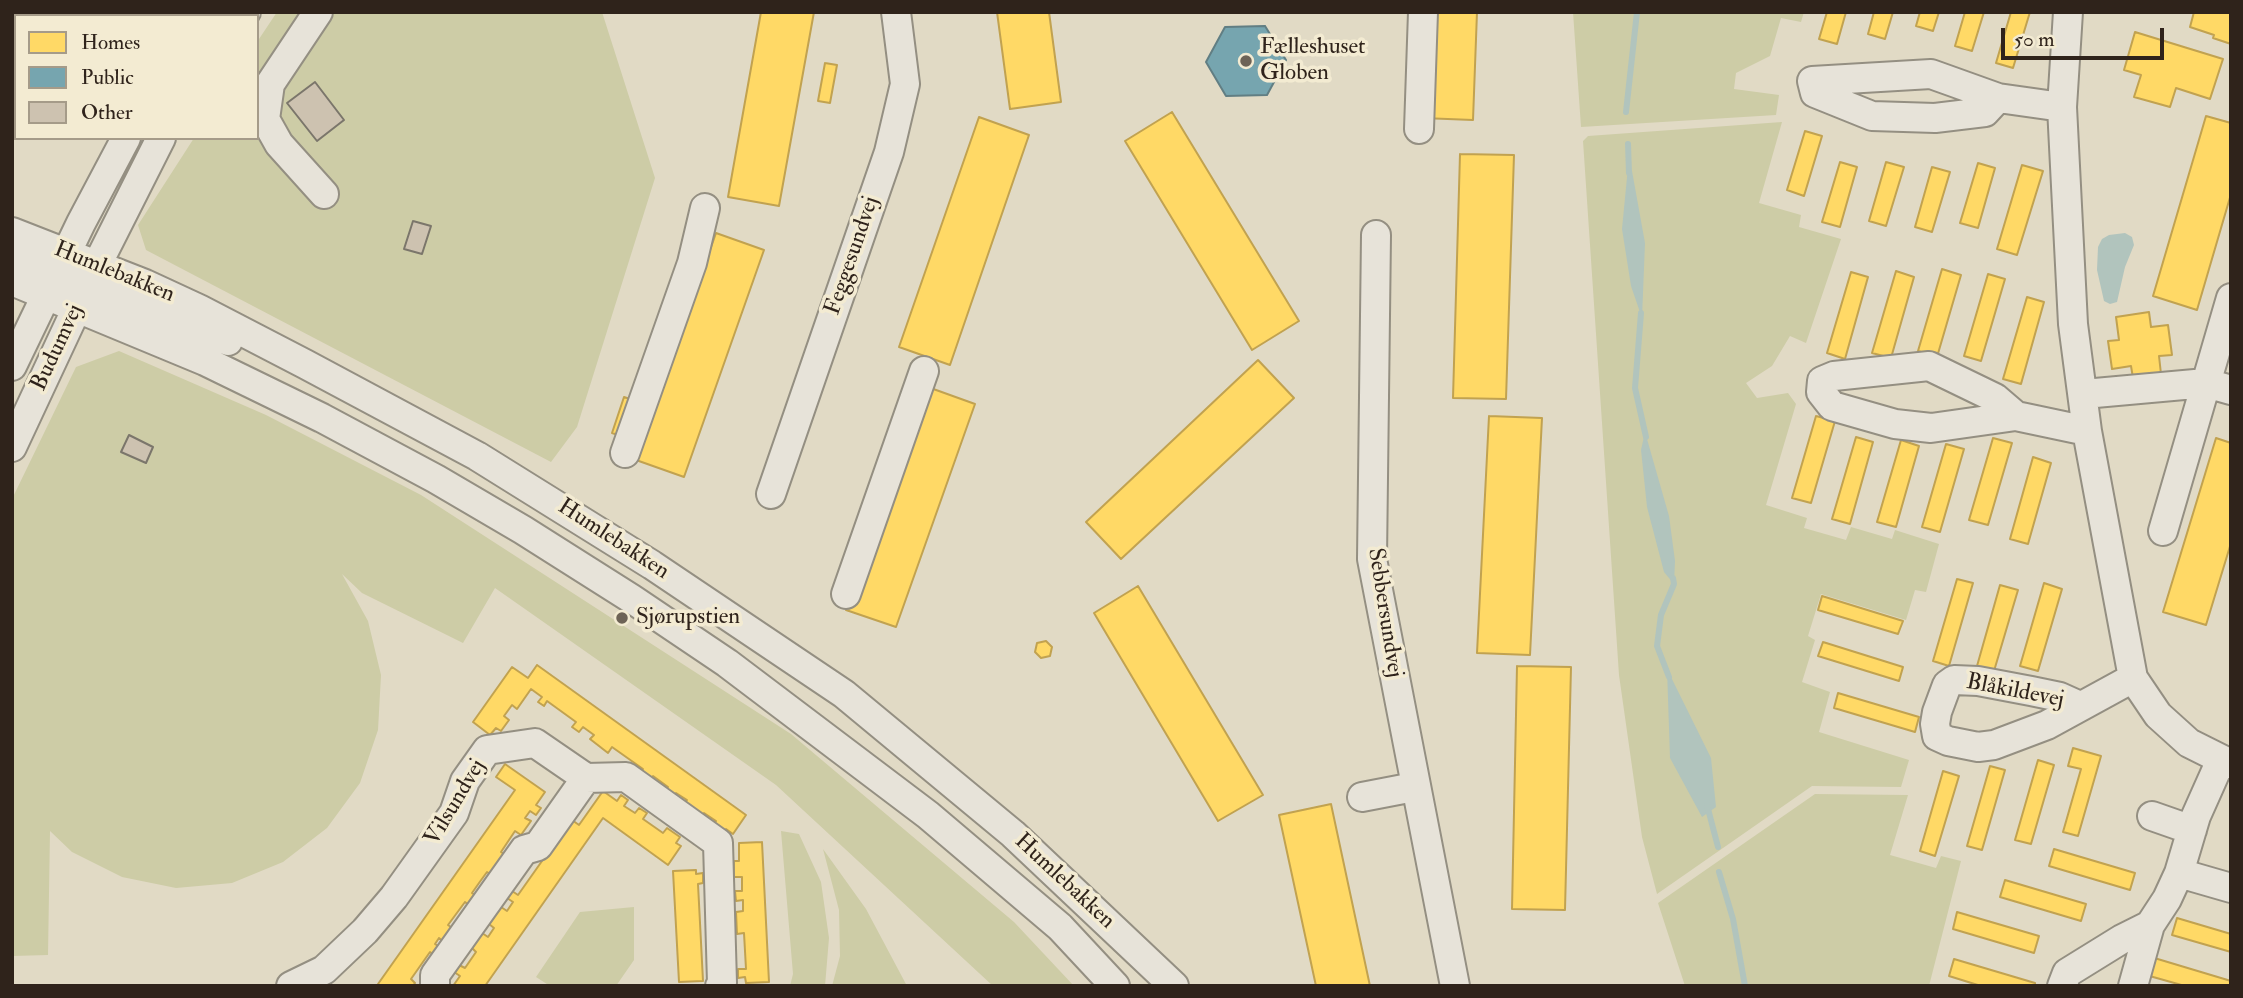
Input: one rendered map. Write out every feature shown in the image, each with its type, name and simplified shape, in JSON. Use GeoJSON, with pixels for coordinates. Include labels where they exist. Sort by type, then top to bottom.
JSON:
{"type":"FeatureCollection","features":[{"type":"Feature","properties":{"kind":"street"},"geometry":{"type":"LineString","coordinates":[[318,12],[270,84],[265,119],[279,144],[324,194]]}},
{"type":"Feature","properties":{"kind":"street","name":"Feggesundvej"},"geometry":{"type":"LineString","coordinates":[[771,494],[889,152],[905,84],[896,12]]}},
{"type":"Feature","properties":{"kind":"street"},"geometry":{"type":"LineString","coordinates":[[1409,120],[1421,88],[1423,12]]}},
{"type":"Feature","properties":{"kind":"street"},"geometry":{"type":"LineString","coordinates":[[2068,12],[2062,107],[2073,324],[2087,431],[2133,678],[2158,715],[2189,743],[2226,762],[2196,816],[2179,873],[2167,900],[2150,925],[2133,986]]}},
{"type":"Feature","properties":{"kind":"street"},"geometry":{"type":"LineString","coordinates":[[1998,98],[1985,112],[1935,118],[1872,116],[1815,93],[1812,81],[1931,74],[1998,98],[2062,107]]}},
{"type":"Feature","properties":{"kind":"street","name":"Budumvej"},"geometry":{"type":"LineString","coordinates":[[12,366],[125,140]]}},
{"type":"Feature","properties":{"kind":"street","name":"Budumvej"},"geometry":{"type":"LineString","coordinates":[[12,447],[86,286],[161,140]]}},
{"type":"Feature","properties":{"kind":"street"},"geometry":{"type":"LineString","coordinates":[[625,453],[692,263],[705,208]]}},
{"type":"Feature","properties":{"kind":"street","name":"Humlebakken"},"geometry":{"type":"LineString","coordinates":[[12,232],[63,261],[86,286],[205,361],[321,418],[458,492],[632,599],[727,663],[928,815],[1060,927],[1115,986]]}},
{"type":"Feature","properties":{"kind":"street","name":"Sebbersundvej"},"geometry":{"type":"LineString","coordinates":[[1376,235],[1372,559],[1454,986]]}},
{"type":"Feature","properties":{"kind":"street"},"geometry":{"type":"LineString","coordinates":[[12,257],[63,261]]}},
{"type":"Feature","properties":{"kind":"street","name":"Humlebakken"},"geometry":{"type":"LineString","coordinates":[[12,281],[47,295],[86,286],[356,391],[477,456],[652,565],[844,694],[1013,834],[1174,986]]}},
{"type":"Feature","properties":{"kind":"street"},"geometry":{"type":"LineString","coordinates":[[2163,531],[2219,387],[2231,298]]}},
{"type":"Feature","properties":{"kind":"street"},"geometry":{"type":"LineString","coordinates":[[2016,416],[1995,398],[1929,366],[1834,376],[1822,381],[1821,392],[1825,400],[1832,405],[1895,424],[1931,428],[2016,416],[2087,431]]}},
{"type":"Feature","properties":{"kind":"street"},"geometry":{"type":"LineString","coordinates":[[846,594],[923,371]]}},
{"type":"Feature","properties":{"kind":"street"},"geometry":{"type":"LineString","coordinates":[[2084,394],[2219,387]]}},
{"type":"Feature","properties":{"kind":"street","name":"Blåkildevej"},"geometry":{"type":"LineString","coordinates":[[2080,706],[2133,678]]}},
{"type":"Feature","properties":{"kind":"street","name":"Vilsundvej"},"geometry":{"type":"LineString","coordinates":[[291,986],[330,978],[394,897],[454,813],[465,781],[487,750],[535,743],[586,778]]}},
{"type":"Feature","properties":{"kind":"street"},"geometry":{"type":"LineString","coordinates":[[435,986],[435,975],[524,850],[538,846],[586,778],[626,776],[718,843],[720,986]]}},
{"type":"Feature","properties":{"kind":"street"},"geometry":{"type":"LineString","coordinates":[[1362,797],[1414,787]]}},
{"type":"Feature","properties":{"kind":"street"},"geometry":{"type":"LineString","coordinates":[[2152,816],[2192,830]]}},
{"type":"Feature","properties":{"kind":"street"},"geometry":{"type":"LineString","coordinates":[[2179,873],[2231,888]]}},
{"type":"Feature","properties":{"kind":"street"},"geometry":{"type":"LineString","coordinates":[[2062,986],[2067,973],[2150,925]]}},
{"type":"Feature","properties":{"kind":"green space"},"geometry":{"type":"Polygon","coordinates":[[[277,12],[602,12],[655,178],[577,427],[551,462],[146,250],[138,225],[193,140],[259,140],[259,39],[277,12]]]}},
{"type":"Feature","properties":{"kind":"green space"},"geometry":{"type":"Polygon","coordinates":[[[1573,12],[1804,12],[1801,22],[1781,18],[1770,56],[1736,73],[1734,89],[1779,95],[1776,115],[1581,127],[1573,12]]]}},
{"type":"Feature","properties":{"kind":"green space"},"geometry":{"type":"Polygon","coordinates":[[[1782,122],[1759,203],[1801,215],[1799,227],[1841,239],[1806,343],[1790,336],[1772,366],[1746,383],[1757,398],[1788,393],[1796,404],[1766,505],[1807,518],[1804,528],[1846,540],[1851,527],[1892,539],[1895,530],[1939,544],[1926,592],[1915,590],[1906,620],[1821,594],[1808,636],[1815,640],[1802,682],[1830,692],[1819,732],[1909,760],[1901,787],[1812,786],[1657,894],[1642,837],[1619,675],[1583,141],[1588,136],[1782,122]]]}},
{"type":"Feature","properties":{"kind":"green space"},"geometry":{"type":"Polygon","coordinates":[[[119,351],[266,415],[421,495],[791,734],[1014,922],[1074,986],[993,986],[776,785],[495,588],[463,643],[362,593],[342,574],[368,621],[381,675],[378,730],[360,783],[327,828],[283,862],[232,883],[176,888],[122,877],[72,852],[50,831],[48,955],[12,956],[12,499],[76,367],[119,351]]]}},
{"type":"Feature","properties":{"kind":"green space"},"geometry":{"type":"Polygon","coordinates":[[[1815,794],[1908,795],[1890,855],[1936,868],[1941,856],[1961,861],[1929,986],[1685,986],[1658,903],[1815,794]]]}},
{"type":"Feature","properties":{"kind":"green space"},"geometry":{"type":"Polygon","coordinates":[[[781,831],[799,834],[821,882],[829,938],[825,986],[790,986],[793,974],[781,831]]]}},
{"type":"Feature","properties":{"kind":"green space"},"geometry":{"type":"Polygon","coordinates":[[[823,849],[866,909],[907,986],[832,986],[840,956],[839,910],[823,849]]]}},
{"type":"Feature","properties":{"kind":"green space"},"geometry":{"type":"Polygon","coordinates":[[[634,907],[634,960],[616,986],[550,986],[536,977],[580,912],[634,907]]]}},
{"type":"Feature","properties":{"kind":"shaded area"},"geometry":{"type":"Polygon","coordinates":[[[1628,167],[1632,171],[1645,243],[1642,318],[1631,286],[1622,229],[1628,167]]]}},
{"type":"Feature","properties":{"kind":"shaded area"},"geometry":{"type":"Polygon","coordinates":[[[2125,233],[2132,237],[2134,245],[2125,267],[2117,302],[2110,304],[2104,301],[2097,270],[2098,247],[2102,239],[2109,235],[2125,233]]]}},
{"type":"Feature","properties":{"kind":"shaded area"},"geometry":{"type":"Polygon","coordinates":[[[1645,432],[1669,516],[1675,561],[1674,584],[1664,572],[1647,507],[1641,450],[1645,432]]]}},
{"type":"Feature","properties":{"kind":"shaded area"},"geometry":{"type":"Polygon","coordinates":[[[1667,669],[1711,758],[1716,807],[1702,817],[1670,758],[1667,669]]]}},
{"type":"Feature","properties":{"kind":"building: Homes"},"geometry":{"type":"Polygon","coordinates":[[[761,12],[814,12],[779,206],[728,197],[761,12]]]}},
{"type":"Feature","properties":{"kind":"building: Homes"},"geometry":{"type":"Polygon","coordinates":[[[997,12],[1049,12],[1061,102],[1010,109],[997,12]]]}},
{"type":"Feature","properties":{"kind":"building: Homes"},"geometry":{"type":"Polygon","coordinates":[[[1426,12],[1477,12],[1473,120],[1422,118],[1426,12]]]}},
{"type":"Feature","properties":{"kind":"building: Homes"},"geometry":{"type":"Polygon","coordinates":[[[1827,12],[1846,12],[1837,44],[1819,39],[1827,12]]]}},
{"type":"Feature","properties":{"kind":"building: Homes"},"geometry":{"type":"Polygon","coordinates":[[[1874,12],[1893,12],[1885,39],[1868,34],[1874,12]]]}},
{"type":"Feature","properties":{"kind":"building: Homes"},"geometry":{"type":"Polygon","coordinates":[[[1920,12],[1939,12],[1933,31],[1916,26],[1920,12]]]}},
{"type":"Feature","properties":{"kind":"building: Homes"},"geometry":{"type":"Polygon","coordinates":[[[1965,12],[1984,12],[1972,51],[1955,46],[1965,12]]]}},
{"type":"Feature","properties":{"kind":"building: Homes"},"geometry":{"type":"Polygon","coordinates":[[[2011,12],[2030,12],[2013,68],[1996,63],[2011,12]]]}},
{"type":"Feature","properties":{"kind":"building: Homes"},"geometry":{"type":"Polygon","coordinates":[[[2194,12],[2231,12],[2231,44],[2190,27],[2194,12]]]}},
{"type":"Feature","properties":{"kind":"building: Homes"},"geometry":{"type":"Polygon","coordinates":[[[2135,32],[2223,59],[2210,99],[2176,88],[2170,107],[2134,97],[2141,75],[2124,70],[2135,32]]]}},
{"type":"Feature","properties":{"kind":"building: Homes"},"geometry":{"type":"Polygon","coordinates":[[[825,63],[837,65],[830,103],[818,101],[825,63]]]}},
{"type":"Feature","properties":{"kind":"building: Homes"},"geometry":{"type":"Polygon","coordinates":[[[1172,112],[1299,321],[1252,350],[1125,141],[1172,112]]]}},
{"type":"Feature","properties":{"kind":"building: Homes"},"geometry":{"type":"Polygon","coordinates":[[[2206,116],[2231,123],[2231,194],[2197,310],[2153,296],[2206,116]]]}},
{"type":"Feature","properties":{"kind":"building: Homes"},"geometry":{"type":"Polygon","coordinates":[[[979,117],[1029,135],[950,365],[899,347],[979,117]]]}},
{"type":"Feature","properties":{"kind":"building: Homes"},"geometry":{"type":"Polygon","coordinates":[[[1805,131],[1822,136],[1804,196],[1787,190],[1805,131]]]}},
{"type":"Feature","properties":{"kind":"building: Homes"},"geometry":{"type":"Polygon","coordinates":[[[1460,154],[1514,155],[1506,399],[1453,398],[1460,154]]]}},
{"type":"Feature","properties":{"kind":"building: Homes"},"geometry":{"type":"Polygon","coordinates":[[[1840,162],[1857,167],[1840,227],[1822,222],[1840,162]]]}},
{"type":"Feature","properties":{"kind":"building: Homes"},"geometry":{"type":"Polygon","coordinates":[[[1886,162],[1904,167],[1886,226],[1869,221],[1886,162]]]}},
{"type":"Feature","properties":{"kind":"building: Homes"},"geometry":{"type":"Polygon","coordinates":[[[1978,163],[1995,168],[1978,228],[1960,223],[1978,163]]]}},
{"type":"Feature","properties":{"kind":"building: Homes"},"geometry":{"type":"Polygon","coordinates":[[[2022,165],[2043,171],[2017,255],[1997,249],[2022,165]]]}},
{"type":"Feature","properties":{"kind":"building: Homes"},"geometry":{"type":"Polygon","coordinates":[[[1932,167],[1950,172],[1932,232],[1915,227],[1932,167]]]}},
{"type":"Feature","properties":{"kind":"building: Homes"},"geometry":{"type":"Polygon","coordinates":[[[716,233],[764,250],[684,477],[636,460],[716,233]]]}},
{"type":"Feature","properties":{"kind":"building: Homes"},"geometry":{"type":"Polygon","coordinates":[[[1942,269],[1961,275],[1937,357],[1918,351],[1942,269]]]}},
{"type":"Feature","properties":{"kind":"building: Homes"},"geometry":{"type":"Polygon","coordinates":[[[1896,271],[1914,277],[1891,358],[1872,353],[1896,271]]]}},
{"type":"Feature","properties":{"kind":"building: Homes"},"geometry":{"type":"Polygon","coordinates":[[[1851,272],[1868,277],[1845,359],[1827,353],[1851,272]]]}},
{"type":"Feature","properties":{"kind":"building: Homes"},"geometry":{"type":"Polygon","coordinates":[[[1988,274],[2005,279],[1981,361],[1964,356],[1988,274]]]}},
{"type":"Feature","properties":{"kind":"building: Homes"},"geometry":{"type":"Polygon","coordinates":[[[2027,297],[2044,302],[2021,384],[2003,379],[2027,297]]]}},
{"type":"Feature","properties":{"kind":"building: Homes"},"geometry":{"type":"Polygon","coordinates":[[[2149,312],[2151,327],[2168,325],[2172,355],[2159,356],[2161,374],[2133,378],[2131,366],[2112,369],[2108,341],[2119,340],[2116,317],[2149,312]]]}},
{"type":"Feature","properties":{"kind":"building: Homes"},"geometry":{"type":"Polygon","coordinates":[[[1258,360],[1294,398],[1121,559],[1086,522],[1258,360]]]}},
{"type":"Feature","properties":{"kind":"building: Homes"},"geometry":{"type":"Polygon","coordinates":[[[925,386],[975,404],[896,627],[846,610],[925,386]]]}},
{"type":"Feature","properties":{"kind":"building: Homes"},"geometry":{"type":"Polygon","coordinates":[[[624,397],[636,401],[624,437],[612,433],[624,397]]]}},
{"type":"Feature","properties":{"kind":"building: Homes"},"geometry":{"type":"Polygon","coordinates":[[[1489,416],[1542,418],[1530,655],[1477,653],[1489,416]]]}},
{"type":"Feature","properties":{"kind":"building: Homes"},"geometry":{"type":"Polygon","coordinates":[[[1816,416],[1835,421],[1811,503],[1792,498],[1816,416]]]}},
{"type":"Feature","properties":{"kind":"building: Homes"},"geometry":{"type":"Polygon","coordinates":[[[1856,437],[1873,442],[1850,524],[1832,519],[1856,437]]]}},
{"type":"Feature","properties":{"kind":"building: Homes"},"geometry":{"type":"Polygon","coordinates":[[[1993,438],[2012,443],[1988,525],[1969,520],[1993,438]]]}},
{"type":"Feature","properties":{"kind":"building: Homes"},"geometry":{"type":"Polygon","coordinates":[[[2216,438],[2231,443],[2231,543],[2206,625],[2163,612],[2216,438]]]}},
{"type":"Feature","properties":{"kind":"building: Homes"},"geometry":{"type":"Polygon","coordinates":[[[1901,440],[1919,446],[1896,527],[1877,522],[1901,440]]]}},
{"type":"Feature","properties":{"kind":"building: Homes"},"geometry":{"type":"Polygon","coordinates":[[[1946,444],[1964,449],[1940,532],[1922,527],[1946,444]]]}},
{"type":"Feature","properties":{"kind":"building: Homes"},"geometry":{"type":"Polygon","coordinates":[[[2033,457],[2051,463],[2028,544],[2010,539],[2033,457]]]}},
{"type":"Feature","properties":{"kind":"building: Homes"},"geometry":{"type":"Polygon","coordinates":[[[1957,579],[1973,583],[1949,666],[1933,661],[1957,579]]]}},
{"type":"Feature","properties":{"kind":"building: Homes"},"geometry":{"type":"Polygon","coordinates":[[[2044,583],[2062,589],[2038,671],[2020,666],[2044,583]]]}},
{"type":"Feature","properties":{"kind":"building: Homes"},"geometry":{"type":"Polygon","coordinates":[[[2000,585],[2018,590],[1994,671],[1977,666],[2000,585]]]}},
{"type":"Feature","properties":{"kind":"building: Homes"},"geometry":{"type":"Polygon","coordinates":[[[1138,586],[1263,795],[1218,821],[1094,613],[1138,586]]]}},
{"type":"Feature","properties":{"kind":"building: Homes"},"geometry":{"type":"Polygon","coordinates":[[[1822,596],[1903,621],[1898,634],[1818,610],[1822,596]]]}},
{"type":"Feature","properties":{"kind":"building: Homes"},"geometry":{"type":"Polygon","coordinates":[[[1046,641],[1052,647],[1050,656],[1041,658],[1035,652],[1037,643],[1046,641]]]}},
{"type":"Feature","properties":{"kind":"building: Homes"},"geometry":{"type":"Polygon","coordinates":[[[1823,642],[1903,667],[1899,681],[1818,656],[1823,642]]]}},
{"type":"Feature","properties":{"kind":"building: Homes"},"geometry":{"type":"Polygon","coordinates":[[[537,665],[746,815],[733,834],[726,829],[722,835],[711,827],[716,821],[704,813],[700,819],[682,807],[687,800],[676,793],[672,799],[664,793],[668,787],[653,776],[649,782],[639,774],[643,769],[612,747],[608,753],[590,739],[594,735],[583,727],[579,732],[572,727],[576,722],[547,701],[544,706],[538,702],[542,697],[531,689],[517,709],[512,705],[504,716],[509,720],[501,731],[496,728],[490,735],[473,722],[512,667],[528,678],[537,665]]]}},
{"type":"Feature","properties":{"kind":"building: Homes"},"geometry":{"type":"Polygon","coordinates":[[[1517,666],[1571,667],[1565,910],[1512,909],[1517,666]]]}},
{"type":"Feature","properties":{"kind":"building: Homes"},"geometry":{"type":"Polygon","coordinates":[[[1838,693],[1919,717],[1915,732],[1834,708],[1838,693]]]}},
{"type":"Feature","properties":{"kind":"building: Homes"},"geometry":{"type":"Polygon","coordinates":[[[2073,748],[2101,756],[2078,836],[2063,832],[2081,769],[2068,766],[2073,748]]]}},
{"type":"Feature","properties":{"kind":"building: Homes"},"geometry":{"type":"Polygon","coordinates":[[[2038,760],[2054,765],[2031,844],[2015,840],[2038,760]]]}},
{"type":"Feature","properties":{"kind":"building: Homes"},"geometry":{"type":"Polygon","coordinates":[[[505,764],[545,792],[536,805],[541,808],[536,815],[530,811],[525,818],[531,821],[521,835],[515,831],[501,852],[507,856],[493,876],[487,872],[479,883],[472,893],[478,896],[471,907],[465,902],[448,925],[455,930],[445,943],[439,938],[435,944],[441,948],[435,956],[430,952],[411,979],[415,983],[413,986],[381,986],[378,984],[515,790],[496,777],[505,764]]]}},
{"type":"Feature","properties":{"kind":"building: Homes"},"geometry":{"type":"Polygon","coordinates":[[[1990,766],[2005,770],[1982,850],[1967,846],[1990,766]]]}},
{"type":"Feature","properties":{"kind":"building: Homes"},"geometry":{"type":"Polygon","coordinates":[[[1943,771],[1959,776],[1935,856],[1920,851],[1943,771]]]}},
{"type":"Feature","properties":{"kind":"building: Homes"},"geometry":{"type":"Polygon","coordinates":[[[603,791],[617,801],[621,795],[628,800],[624,806],[635,813],[639,808],[647,813],[643,819],[663,833],[667,828],[680,837],[676,843],[681,846],[668,865],[603,818],[485,986],[453,986],[460,976],[454,972],[459,965],[465,968],[476,952],[472,948],[482,933],[488,937],[494,928],[489,924],[501,907],[507,911],[513,902],[507,898],[512,891],[518,895],[542,861],[537,858],[572,820],[579,825],[603,791]]]}},
{"type":"Feature","properties":{"kind":"building: Homes"},"geometry":{"type":"Polygon","coordinates":[[[1331,804],[1370,986],[1316,986],[1279,815],[1331,804]]]}},
{"type":"Feature","properties":{"kind":"building: Homes"},"geometry":{"type":"Polygon","coordinates":[[[762,842],[769,982],[746,983],[745,977],[738,978],[738,969],[746,969],[744,933],[737,934],[736,912],[743,911],[743,900],[736,901],[735,891],[742,891],[742,877],[734,877],[734,861],[739,861],[739,843],[762,842]]]}},
{"type":"Feature","properties":{"kind":"building: Homes"},"geometry":{"type":"Polygon","coordinates":[[[2054,849],[2135,873],[2130,890],[2049,866],[2054,849]]]}},
{"type":"Feature","properties":{"kind":"building: Homes"},"geometry":{"type":"Polygon","coordinates":[[[696,870],[696,874],[703,873],[703,883],[698,884],[703,981],[679,982],[673,871],[696,870]]]}},
{"type":"Feature","properties":{"kind":"building: Homes"},"geometry":{"type":"Polygon","coordinates":[[[2005,880],[2086,904],[2081,921],[2000,897],[2005,880]]]}},
{"type":"Feature","properties":{"kind":"building: Homes"},"geometry":{"type":"Polygon","coordinates":[[[1957,912],[2039,936],[2034,953],[1953,929],[1957,912]]]}},
{"type":"Feature","properties":{"kind":"building: Homes"},"geometry":{"type":"Polygon","coordinates":[[[2177,918],[2231,934],[2231,952],[2172,935],[2177,918]]]}},
{"type":"Feature","properties":{"kind":"building: Homes"},"geometry":{"type":"Polygon","coordinates":[[[2151,957],[2231,981],[2231,986],[2185,986],[2146,975],[2151,957]]]}},
{"type":"Feature","properties":{"kind":"building: Homes"},"geometry":{"type":"Polygon","coordinates":[[[1954,959],[2035,983],[2035,986],[1981,986],[1949,976],[1954,959]]]}},
{"type":"Feature","properties":{"kind":"building: Public","name":"Fælleshuset Globen"},"geometry":{"type":"Polygon","coordinates":[[[1265,26],[1286,60],[1267,95],[1226,96],[1206,62],[1225,27],[1265,26]]]}},
{"type":"Feature","properties":{"kind":"building: Other"},"geometry":{"type":"Polygon","coordinates":[[[315,82],[344,120],[317,141],[287,103],[315,82]]]}},
{"type":"Feature","properties":{"kind":"building: Other"},"geometry":{"type":"Polygon","coordinates":[[[413,221],[431,226],[422,254],[404,249],[413,221]]]}},
{"type":"Feature","properties":{"kind":"building: Other"},"geometry":{"type":"Polygon","coordinates":[[[129,435],[153,447],[146,463],[121,452],[129,435]]]}},
{"type":"Feature","properties":{"kind":"waterway"},"geometry":{"type":"LineString","coordinates":[[1626,112],[1637,12]]}},
{"type":"Feature","properties":{"kind":"waterway"},"geometry":{"type":"LineString","coordinates":[[1628,144],[1629,173]]}},
{"type":"Feature","properties":{"kind":"waterway"},"geometry":{"type":"LineString","coordinates":[[1641,313],[1635,388],[1646,437]]}},
{"type":"Feature","properties":{"kind":"waterway"},"geometry":{"type":"LineString","coordinates":[[1669,677],[1657,646],[1661,615],[1674,584],[1673,578]]}},
{"type":"Feature","properties":{"kind":"waterway"},"geometry":{"type":"LineString","coordinates":[[1707,805],[1718,847]]}},
{"type":"Feature","properties":{"kind":"waterway"},"geometry":{"type":"LineString","coordinates":[[1719,872],[1733,919],[1745,986]]}},
{"type":"Feature","properties":{"kind":"place","name":"Fælleshuset Globen"},"geometry":{"type":"Point","coordinates":[1246,61]}},
{"type":"Feature","properties":{"kind":"place","name":"Sjørupstien"},"geometry":{"type":"Point","coordinates":[622,618]}}]}
